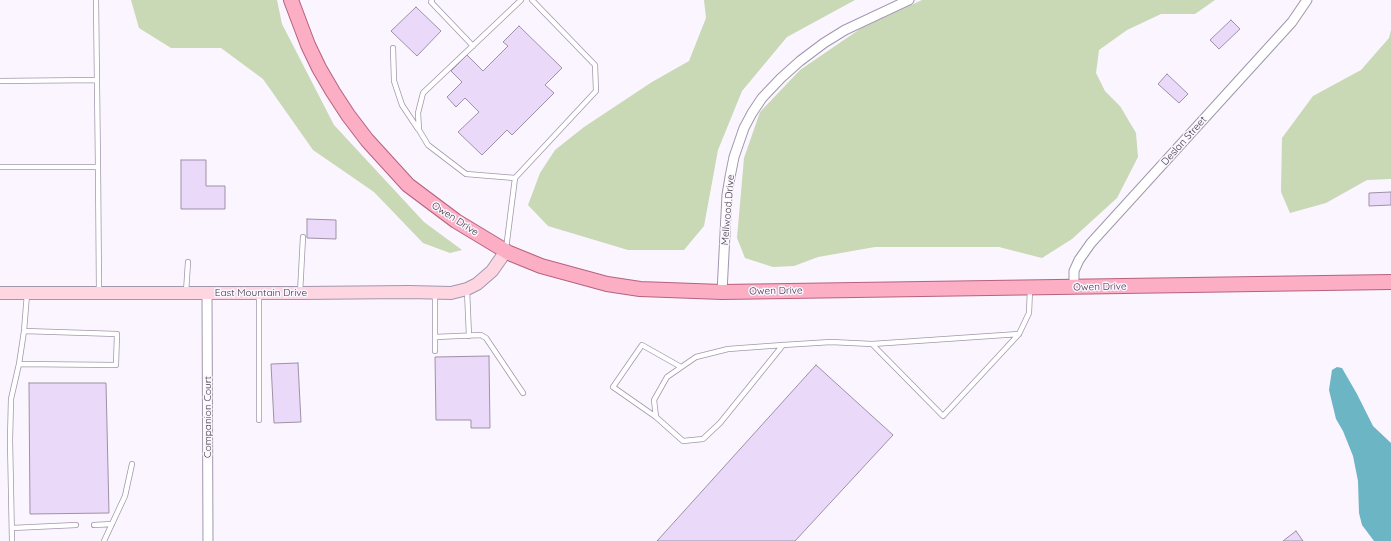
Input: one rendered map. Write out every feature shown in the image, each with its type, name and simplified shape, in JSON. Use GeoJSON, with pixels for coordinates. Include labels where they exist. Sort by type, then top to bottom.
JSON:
{"type":"FeatureCollection","features":[{"type":"Feature","properties":{"kind":"main road","name":"Owen Drive"},"geometry":{"type":"LineString","coordinates":[[291,0],[299,23],[319,68],[348,115],[367,140],[408,185],[456,222],[506,251],[541,266],[607,284],[640,289],[722,292],[1391,282]]}},
{"type":"Feature","properties":{"kind":"street","name":"Mellwood Drive"},"geometry":{"type":"LineString","coordinates":[[722,292],[730,177],[734,157],[744,128],[752,113],[762,98],[781,78],[824,43],[845,30],[909,0]]}},
{"type":"Feature","properties":{"kind":"street","name":"Deslan Street"},"geometry":{"type":"LineString","coordinates":[[1074,287],[1074,271],[1079,260],[1091,243],[1292,22],[1307,0]]}},
{"type":"Feature","properties":{"kind":"street","name":"East Mountain Drive"},"geometry":{"type":"LineString","coordinates":[[0,293],[451,293],[467,289],[477,284],[492,270],[506,251]]}},
{"type":"Feature","properties":{"kind":"street","name":"Companion Court"},"geometry":{"type":"LineString","coordinates":[[208,293],[208,541]]}},
{"type":"Feature","properties":{"kind":"lane"},"geometry":{"type":"LineString","coordinates":[[96,0],[99,293]]}},
{"type":"Feature","properties":{"kind":"lane"},"geometry":{"type":"LineString","coordinates":[[432,0],[431,2],[473,46]]}},
{"type":"Feature","properties":{"kind":"lane"},"geometry":{"type":"LineString","coordinates":[[419,130],[418,113],[423,93],[521,0]]}},
{"type":"Feature","properties":{"kind":"lane"},"geometry":{"type":"LineString","coordinates":[[506,251],[515,178],[596,90],[595,65],[532,0]]}},
{"type":"Feature","properties":{"kind":"lane"},"geometry":{"type":"LineString","coordinates":[[393,48],[394,81],[402,105],[428,146],[466,174],[515,178]]}},
{"type":"Feature","properties":{"kind":"lane"},"geometry":{"type":"LineString","coordinates":[[0,81],[97,80]]}},
{"type":"Feature","properties":{"kind":"lane"},"geometry":{"type":"LineString","coordinates":[[0,167],[98,167]]}},
{"type":"Feature","properties":{"kind":"lane"},"geometry":{"type":"LineString","coordinates":[[300,293],[303,237]]}},
{"type":"Feature","properties":{"kind":"lane"},"geometry":{"type":"LineString","coordinates":[[186,293],[188,262]]}},
{"type":"Feature","properties":{"kind":"lane"},"geometry":{"type":"LineString","coordinates":[[872,344],[943,416],[1019,334],[1029,313],[1030,288]]}},
{"type":"Feature","properties":{"kind":"lane"},"geometry":{"type":"LineString","coordinates":[[467,289],[469,336]]}},
{"type":"Feature","properties":{"kind":"lane"},"geometry":{"type":"LineString","coordinates":[[12,541],[10,399],[19,364],[24,331],[27,293]]}},
{"type":"Feature","properties":{"kind":"lane"},"geometry":{"type":"LineString","coordinates":[[259,293],[259,420]]}},
{"type":"Feature","properties":{"kind":"lane"},"geometry":{"type":"LineString","coordinates":[[435,293],[435,350]]}},
{"type":"Feature","properties":{"kind":"lane"},"geometry":{"type":"LineString","coordinates":[[19,364],[116,365],[117,334],[24,331]]}},
{"type":"Feature","properties":{"kind":"lane"},"geometry":{"type":"LineString","coordinates":[[656,417],[654,400],[667,377],[696,357],[728,349],[831,342],[872,344],[1019,334]]}},
{"type":"Feature","properties":{"kind":"lane"},"geometry":{"type":"LineString","coordinates":[[435,337],[481,335],[488,340],[523,393]]}},
{"type":"Feature","properties":{"kind":"lane"},"geometry":{"type":"LineString","coordinates":[[681,368],[642,345],[612,387],[656,417],[683,441],[703,439],[720,423],[783,345]]}},
{"type":"Feature","properties":{"kind":"lane"},"geometry":{"type":"LineString","coordinates":[[104,541],[125,496],[132,464]]}},
{"type":"Feature","properties":{"kind":"lane"},"geometry":{"type":"LineString","coordinates":[[94,525],[112,524]]}},
{"type":"Feature","properties":{"kind":"lane"},"geometry":{"type":"LineString","coordinates":[[12,528],[76,525]]}},
{"type":"Feature","properties":{"kind":"green space"},"geometry":{"type":"Polygon","coordinates":[[[131,0],[277,0],[282,24],[334,125],[424,222],[462,250],[450,253],[423,243],[374,192],[313,150],[263,79],[221,48],[171,48],[139,28],[131,0]]]}},
{"type":"Feature","properties":{"kind":"green space"},"geometry":{"type":"Polygon","coordinates":[[[704,0],[855,0],[787,37],[742,91],[718,150],[704,226],[684,250],[628,250],[548,226],[528,205],[540,173],[555,150],[584,127],[652,82],[689,61],[706,18],[704,0]]]}},
{"type":"Feature","properties":{"kind":"green space"},"geometry":{"type":"Polygon","coordinates":[[[922,0],[1215,0],[1195,14],[1161,14],[1127,30],[1099,50],[1096,73],[1105,91],[1120,106],[1136,133],[1138,157],[1117,198],[1072,239],[1042,258],[999,247],[875,247],[818,257],[794,266],[773,267],[745,258],[737,238],[744,158],[760,112],[800,70],[860,29],[922,0]]]}},
{"type":"Feature","properties":{"kind":"green space"},"geometry":{"type":"Polygon","coordinates":[[[1391,30],[1391,179],[1367,180],[1326,203],[1290,213],[1281,192],[1282,138],[1313,96],[1361,70],[1389,38],[1391,30]]]}},
{"type":"Feature","properties":{"kind":"water"},"geometry":{"type":"Polygon","coordinates":[[[1337,367],[1342,368],[1373,426],[1391,443],[1391,541],[1374,541],[1362,525],[1359,513],[1358,481],[1353,456],[1343,431],[1336,419],[1329,390],[1332,370],[1337,367]]]}},
{"type":"Feature","properties":{"kind":"building"},"geometry":{"type":"Polygon","coordinates":[[[416,7],[441,31],[417,56],[391,31],[416,7]]]}},
{"type":"Feature","properties":{"kind":"building"},"geometry":{"type":"Polygon","coordinates":[[[1231,20],[1240,29],[1219,49],[1210,40],[1231,20]]]}},
{"type":"Feature","properties":{"kind":"building"},"geometry":{"type":"Polygon","coordinates":[[[519,26],[562,68],[545,85],[554,93],[512,135],[507,130],[482,155],[458,132],[479,112],[465,98],[456,107],[447,97],[462,82],[451,71],[467,55],[483,71],[508,46],[503,42],[519,26]]]}},
{"type":"Feature","properties":{"kind":"building"},"geometry":{"type":"Polygon","coordinates":[[[1167,74],[1188,94],[1179,103],[1158,84],[1167,74]]]}},
{"type":"Feature","properties":{"kind":"building"},"geometry":{"type":"Polygon","coordinates":[[[181,160],[206,160],[206,186],[225,186],[225,209],[181,209],[181,160]]]}},
{"type":"Feature","properties":{"kind":"building"},"geometry":{"type":"Polygon","coordinates":[[[1391,192],[1391,205],[1369,206],[1369,193],[1391,192]]]}},
{"type":"Feature","properties":{"kind":"building"},"geometry":{"type":"Polygon","coordinates":[[[307,219],[336,220],[336,239],[307,238],[307,219]]]}},
{"type":"Feature","properties":{"kind":"building"},"geometry":{"type":"Polygon","coordinates":[[[489,356],[490,428],[471,428],[471,420],[436,420],[435,357],[489,356]]]}},
{"type":"Feature","properties":{"kind":"building"},"geometry":{"type":"Polygon","coordinates":[[[298,363],[301,422],[274,423],[271,364],[298,363]]]}},
{"type":"Feature","properties":{"kind":"building"},"geometry":{"type":"Polygon","coordinates":[[[816,365],[893,435],[795,541],[657,541],[816,365]]]}},
{"type":"Feature","properties":{"kind":"building"},"geometry":{"type":"Polygon","coordinates":[[[29,383],[106,383],[109,513],[30,514],[29,383]]]}},
{"type":"Feature","properties":{"kind":"building"},"geometry":{"type":"Polygon","coordinates":[[[1296,531],[1303,541],[1283,541],[1296,531]]]}}]}
